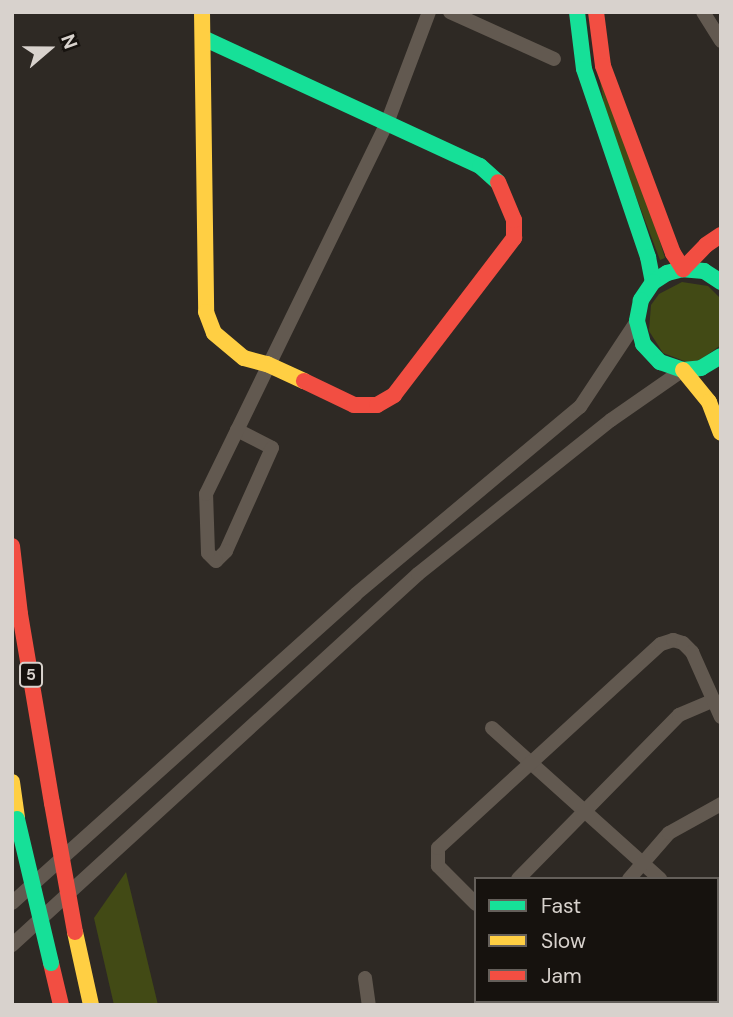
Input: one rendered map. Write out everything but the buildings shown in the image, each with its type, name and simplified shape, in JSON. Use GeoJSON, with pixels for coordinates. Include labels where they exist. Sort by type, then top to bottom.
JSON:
{"type":"FeatureCollection","features":[{"type":"Feature","properties":{"kind":"main road"},"geometry":{"type":"LineString","coordinates":[[202,12],[206,312],[214,333],[244,358],[267,364],[354,405],[377,405],[394,395],[514,238],[514,220],[508,197],[496,178],[480,166],[203,38]]}},
{"type":"Feature","properties":{"kind":"main road"},"geometry":{"type":"LineString","coordinates":[[577,12],[584,69],[648,257],[653,282]]}},
{"type":"Feature","properties":{"kind":"main road"},"geometry":{"type":"LineString","coordinates":[[596,12],[603,66],[673,253],[683,269]]}},
{"type":"Feature","properties":{"kind":"main road"},"geometry":{"type":"LineString","coordinates":[[683,269],[706,244],[721,235]]}},
{"type":"Feature","properties":{"kind":"main road"},"geometry":{"type":"LineString","coordinates":[[720,363],[683,370],[660,362],[643,344],[637,321],[640,300],[653,282],[667,273],[683,269],[704,271],[721,282]]}},
{"type":"Feature","properties":{"kind":"main road"},"geometry":{"type":"LineString","coordinates":[[683,370],[709,402],[721,432]]}},
{"type":"Feature","properties":{"kind":"main road","name":"5"},"geometry":{"type":"LineString","coordinates":[[12,546],[20,614],[52,803],[91,1005]]}},
{"type":"Feature","properties":{"kind":"main road"},"geometry":{"type":"LineString","coordinates":[[12,782],[61,1005]]}},
{"type":"Feature","properties":{"kind":"street"},"geometry":{"type":"LineString","coordinates":[[237,430],[272,448],[226,551],[216,561],[208,553],[206,494],[267,364],[387,123],[429,12]]}},
{"type":"Feature","properties":{"kind":"street"},"geometry":{"type":"LineString","coordinates":[[450,12],[554,58]]}},
{"type":"Feature","properties":{"kind":"street"},"geometry":{"type":"LineString","coordinates":[[703,12],[721,41]]}},
{"type":"Feature","properties":{"kind":"street"},"geometry":{"type":"LineString","coordinates":[[12,903],[356,594],[580,407],[637,321]]}},
{"type":"Feature","properties":{"kind":"street"},"geometry":{"type":"LineString","coordinates":[[12,945],[418,574],[611,420],[683,370]]}},
{"type":"Feature","properties":{"kind":"street"},"geometry":{"type":"LineString","coordinates":[[474,902],[438,866],[438,848],[661,644],[673,640],[683,643],[692,652],[721,717]]}},
{"type":"Feature","properties":{"kind":"street"},"geometry":{"type":"LineString","coordinates":[[520,877],[679,715],[713,700]]}},
{"type":"Feature","properties":{"kind":"street"},"geometry":{"type":"LineString","coordinates":[[492,729],[658,877]]}},
{"type":"Feature","properties":{"kind":"street"},"geometry":{"type":"LineString","coordinates":[[631,877],[669,833],[721,804]]}},
{"type":"Feature","properties":{"kind":"street"},"geometry":{"type":"LineString","coordinates":[[365,978],[369,1005]]}},
{"type":"Feature","properties":{"kind":"green space"},"geometry":{"type":"Polygon","coordinates":[[[589,12],[665,258],[660,260],[606,117],[589,12]]]}},
{"type":"Feature","properties":{"kind":"green space"},"geometry":{"type":"Polygon","coordinates":[[[682,282],[708,286],[721,299],[721,345],[700,360],[687,362],[663,353],[649,331],[651,305],[659,294],[682,282]]]}},
{"type":"Feature","properties":{"kind":"green space"},"geometry":{"type":"Polygon","coordinates":[[[126,872],[158,1005],[114,1005],[94,918],[126,872]]]}},
{"type":"Feature","properties":{"kind":"traffic: fast"},"geometry":{"type":"LineString","coordinates":[[577,12],[584,69],[648,257],[653,282]]}},
{"type":"Feature","properties":{"kind":"traffic: fast"},"geometry":{"type":"LineString","coordinates":[[203,38],[480,166],[498,182]]}},
{"type":"Feature","properties":{"kind":"traffic: fast"},"geometry":{"type":"LineString","coordinates":[[721,282],[704,271],[683,269],[667,273],[653,282],[641,300],[637,321],[643,344],[660,362],[683,370],[701,368],[721,356]]}},
{"type":"Feature","properties":{"kind":"traffic: fast"},"geometry":{"type":"LineString","coordinates":[[17,819],[51,963]]}},
{"type":"Feature","properties":{"kind":"traffic: slow"},"geometry":{"type":"LineString","coordinates":[[202,12],[206,312],[214,333],[244,358],[267,364],[304,381]]}},
{"type":"Feature","properties":{"kind":"traffic: slow"},"geometry":{"type":"LineString","coordinates":[[683,370],[709,402],[721,433]]}},
{"type":"Feature","properties":{"kind":"traffic: slow"},"geometry":{"type":"LineString","coordinates":[[12,782],[17,819]]}},
{"type":"Feature","properties":{"kind":"traffic: slow"},"geometry":{"type":"LineString","coordinates":[[75,932],[91,1005]]}},
{"type":"Feature","properties":{"kind":"traffic: jam"},"geometry":{"type":"LineString","coordinates":[[596,12],[603,66],[673,253],[683,269],[706,245],[721,235]]}},
{"type":"Feature","properties":{"kind":"traffic: jam"},"geometry":{"type":"LineString","coordinates":[[304,381],[354,405],[377,405],[394,395],[514,238],[514,220],[498,182]]}},
{"type":"Feature","properties":{"kind":"traffic: jam"},"geometry":{"type":"LineString","coordinates":[[12,546],[20,614],[52,803]]}},
{"type":"Feature","properties":{"kind":"traffic: jam"},"geometry":{"type":"LineString","coordinates":[[52,803],[75,932]]}},
{"type":"Feature","properties":{"kind":"traffic: jam"},"geometry":{"type":"LineString","coordinates":[[51,963],[61,1005]]}}]}
